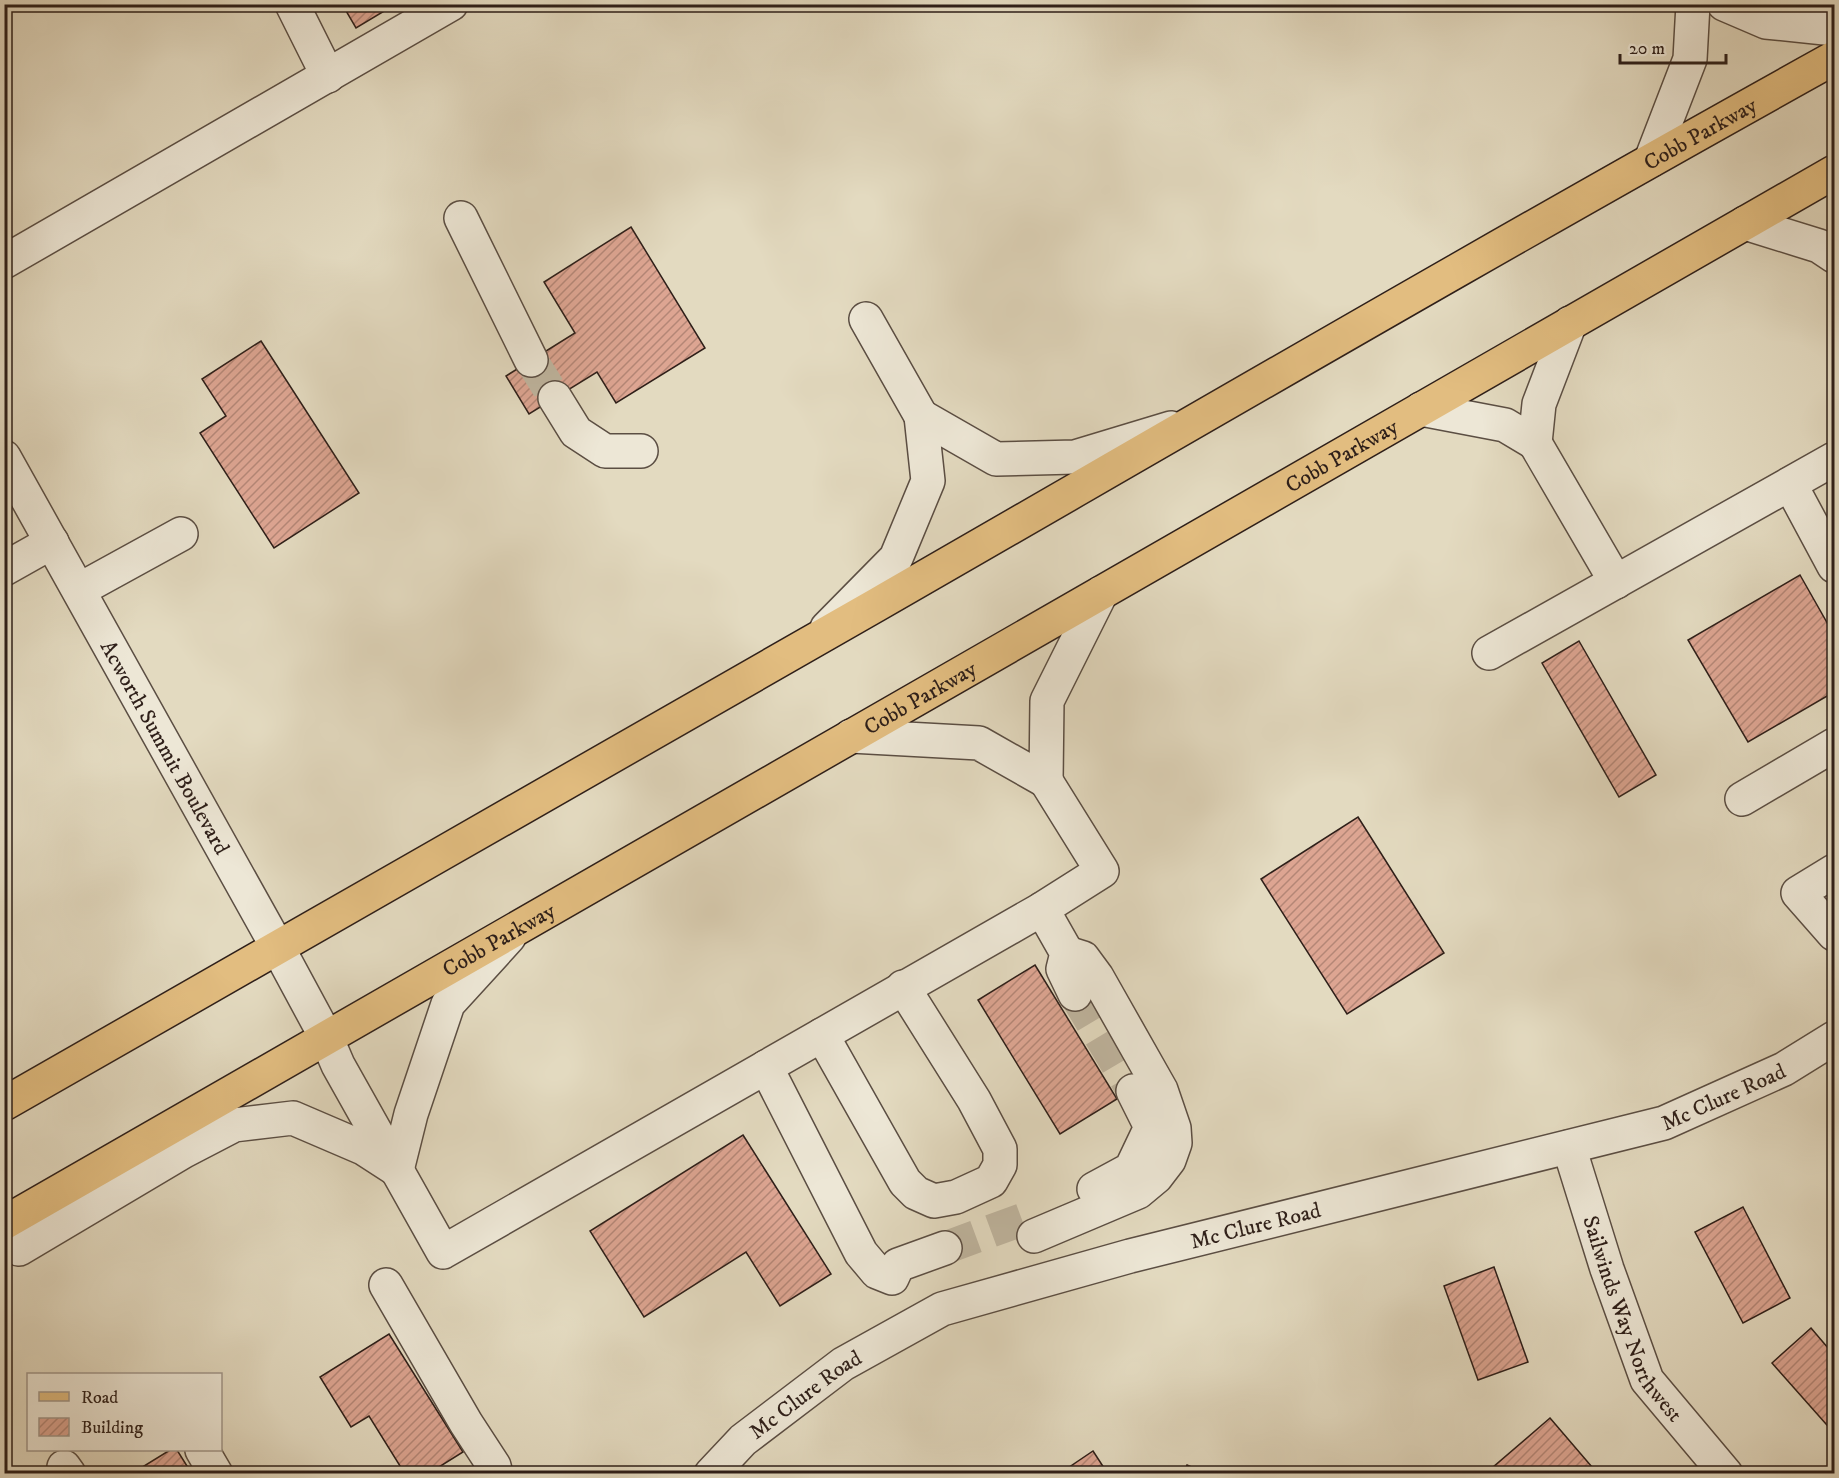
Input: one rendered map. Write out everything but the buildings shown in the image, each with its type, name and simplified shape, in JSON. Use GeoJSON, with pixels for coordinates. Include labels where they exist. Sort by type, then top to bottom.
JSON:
{"type":"FeatureCollection","features":[{"type":"Feature","properties":{"kind":"main road","name":"Cobb Parkway"},"geometry":{"type":"LineString","coordinates":[[4,1104],[818,639],[1193,421],[1834,58]]}},
{"type":"Feature","properties":{"kind":"main road","name":"Cobb Parkway"},"geometry":{"type":"LineString","coordinates":[[4,1223],[1834,172]]}},
{"type":"Feature","properties":{"kind":"street"},"geometry":{"type":"LineString","coordinates":[[292,4],[328,76]]}},
{"type":"Feature","properties":{"kind":"street"},"geometry":{"type":"LineString","coordinates":[[4,262],[451,4]]}},
{"type":"Feature","properties":{"kind":"street"},"geometry":{"type":"LineString","coordinates":[[1651,160],[1690,58],[1693,4]]}},
{"type":"Feature","properties":{"kind":"street"},"geometry":{"type":"LineString","coordinates":[[1725,4],[1766,22],[1834,29]]}},
{"type":"Feature","properties":{"kind":"street"},"geometry":{"type":"LineString","coordinates":[[461,218],[531,360]]}},
{"type":"Feature","properties":{"kind":"street"},"geometry":{"type":"LineString","coordinates":[[1745,222],[1819,246],[1834,256]]}},
{"type":"Feature","properties":{"kind":"street"},"geometry":{"type":"LineString","coordinates":[[818,639],[896,558],[928,481],[921,416],[866,319]]}},
{"type":"Feature","properties":{"kind":"street"},"geometry":{"type":"LineString","coordinates":[[1535,442],[1539,404],[1570,323]]}},
{"type":"Feature","properties":{"kind":"street"},"geometry":{"type":"LineString","coordinates":[[555,398],[576,432],[605,451],[641,451]]}},
{"type":"Feature","properties":{"kind":"street"},"geometry":{"type":"LineString","coordinates":[[1421,409],[1505,425],[1535,442],[1616,582]]}},
{"type":"Feature","properties":{"kind":"street"},"geometry":{"type":"LineString","coordinates":[[921,416],[996,459],[1075,456],[1193,421]]}},
{"type":"Feature","properties":{"kind":"street","name":"Acworth Summit Boulevard"},"geometry":{"type":"LineString","coordinates":[[4,457],[278,948],[326,1037],[338,1065],[443,1252],[765,1067]]}},
{"type":"Feature","properties":{"kind":"street"},"geometry":{"type":"LineString","coordinates":[[1489,653],[1834,459]]}},
{"type":"Feature","properties":{"kind":"street"},"geometry":{"type":"LineString","coordinates":[[1790,484],[1834,566]]}},
{"type":"Feature","properties":{"kind":"street"},"geometry":{"type":"LineString","coordinates":[[79,590],[181,534]]}},
{"type":"Feature","properties":{"kind":"street"},"geometry":{"type":"LineString","coordinates":[[4,569],[52,543]]}},
{"type":"Feature","properties":{"kind":"street"},"geometry":{"type":"LineString","coordinates":[[1046,781],[1047,701],[1101,593]]}},
{"type":"Feature","properties":{"kind":"street"},"geometry":{"type":"LineString","coordinates":[[851,736],[979,743],[1046,781],[1102,871],[1042,909],[765,1067],[861,1253],[877,1272],[892,1278],[898,1265],[950,1258]]}},
{"type":"Feature","properties":{"kind":"street"},"geometry":{"type":"LineString","coordinates":[[1742,799],[1834,744]]}},
{"type":"Feature","properties":{"kind":"street"},"geometry":{"type":"LineString","coordinates":[[1834,872],[1798,893],[1834,934]]}},
{"type":"Feature","properties":{"kind":"street"},"geometry":{"type":"LineString","coordinates":[[1042,909],[1067,953],[1083,958],[1103,988],[1161,1090],[1174,1128],[1175,1143],[1169,1160],[1156,1178],[1138,1192],[1032,1226],[1131,1169],[1151,1127],[1132,1091]]}},
{"type":"Feature","properties":{"kind":"street"},"geometry":{"type":"LineString","coordinates":[[4,1237],[19,1249],[184,1151],[234,1125],[293,1118],[363,1148],[397,1170],[411,1114],[448,1004],[518,927]]}},
{"type":"Feature","properties":{"kind":"street"},"geometry":{"type":"LineString","coordinates":[[1067,953],[1063,969],[1075,994]]}},
{"type":"Feature","properties":{"kind":"street"},"geometry":{"type":"LineString","coordinates":[[822,1035],[905,1182],[916,1193],[934,1201],[956,1197],[991,1181],[1000,1165],[1000,1149],[974,1100],[903,987]]}},
{"type":"Feature","properties":{"kind":"street","name":"Mc Clure Road"},"geometry":{"type":"LineString","coordinates":[[711,1473],[743,1440],[843,1364],[942,1309],[1130,1256],[1664,1123],[1784,1070],[1834,1038]]}},
{"type":"Feature","properties":{"kind":"street","name":"Sailwinds Way Northwest"},"geometry":{"type":"LineString","coordinates":[[1569,1147],[1647,1380],[1726,1473]]}},
{"type":"Feature","properties":{"kind":"street"},"geometry":{"type":"LineString","coordinates":[[386,1285],[466,1423],[494,1466],[496,1473]]}},
{"type":"Feature","properties":{"kind":"street"},"geometry":{"type":"LineString","coordinates":[[203,1451],[216,1473]]}},
{"type":"Feature","properties":{"kind":"tunnel"},"geometry":{"type":"LineString","coordinates":[[531,360],[555,398]]}},
{"type":"Feature","properties":{"kind":"tunnel"},"geometry":{"type":"LineString","coordinates":[[1075,994],[1133,1091]]}},
{"type":"Feature","properties":{"kind":"tunnel"},"geometry":{"type":"LineString","coordinates":[[945,1248],[1029,1217]]}}]}
